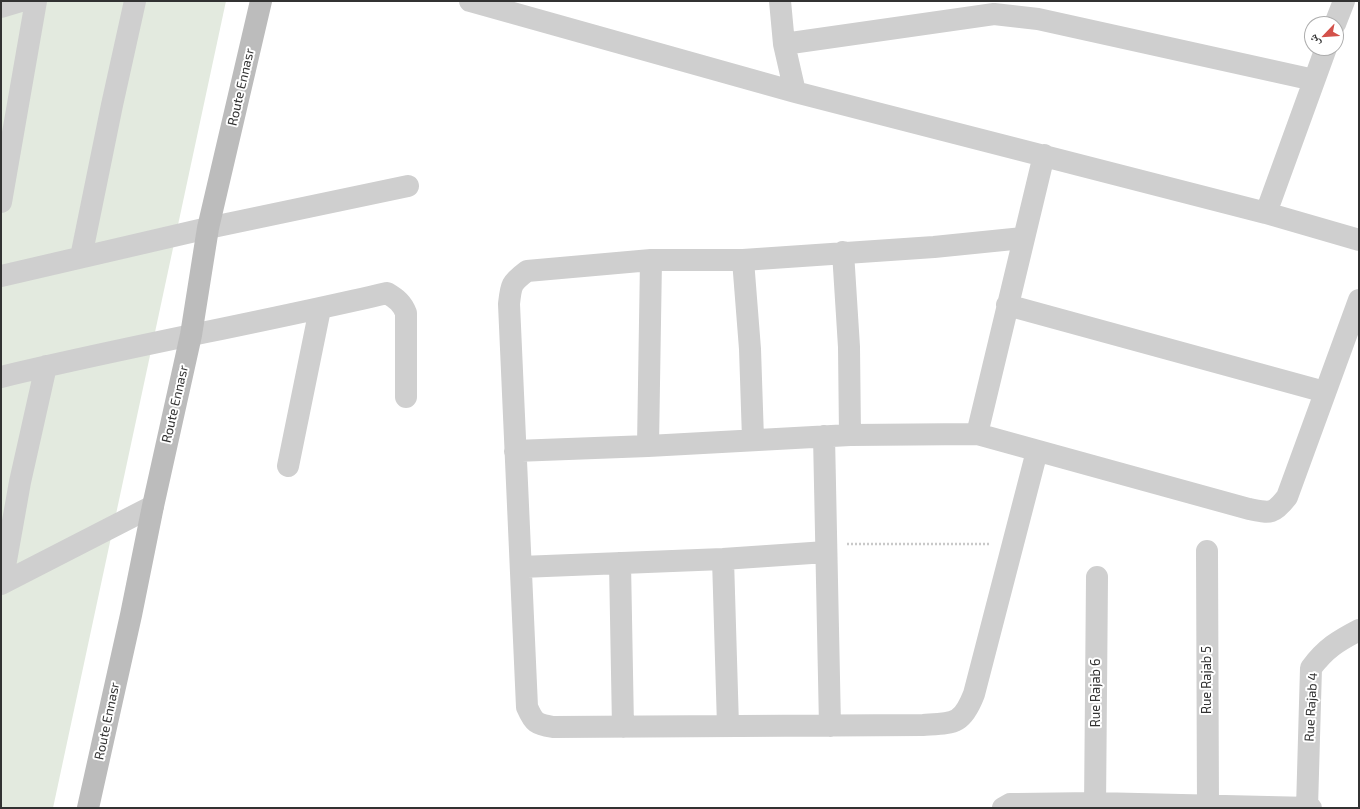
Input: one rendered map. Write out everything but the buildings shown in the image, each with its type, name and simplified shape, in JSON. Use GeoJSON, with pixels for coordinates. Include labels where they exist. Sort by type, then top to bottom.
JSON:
{"type":"FeatureCollection","features":[{"type":"Feature","properties":{"kind":"main road","name":"Route Ennasr"},"geometry":{"type":"LineString","coordinates":[[88,808],[191,335],[208,228],[261,1]]}},
{"type":"Feature","properties":{"kind":"street"},"geometry":{"type":"LineString","coordinates":[[1,7],[20,1]]}},
{"type":"Feature","properties":{"kind":"street"},"geometry":{"type":"LineString","coordinates":[[2,195],[9,112],[36,1]]}},
{"type":"Feature","properties":{"kind":"street"},"geometry":{"type":"LineString","coordinates":[[81,257],[135,1]]}},
{"type":"Feature","properties":{"kind":"street"},"geometry":{"type":"LineString","coordinates":[[470,1],[795,92],[1266,213],[1359,240]]}},
{"type":"Feature","properties":{"kind":"street"},"geometry":{"type":"LineString","coordinates":[[780,1],[784,44],[795,92]]}},
{"type":"Feature","properties":{"kind":"street"},"geometry":{"type":"LineString","coordinates":[[1338,16],[1344,1]]}},
{"type":"Feature","properties":{"kind":"street"},"geometry":{"type":"LineString","coordinates":[[784,44],[994,14],[1040,10],[1314,80]]}},
{"type":"Feature","properties":{"kind":"street"},"geometry":{"type":"LineString","coordinates":[[1266,213],[1323,56]]}},
{"type":"Feature","properties":{"kind":"street"},"geometry":{"type":"LineString","coordinates":[[977,434],[1044,155]]}},
{"type":"Feature","properties":{"kind":"street"},"geometry":{"type":"LineString","coordinates":[[1,276],[208,228],[408,186]]}},
{"type":"Feature","properties":{"kind":"street"},"geometry":{"type":"LineString","coordinates":[[1023,238],[934,247],[743,260],[651,260],[527,271],[519,277],[511,286],[509,304],[527,706],[532,719],[540,724],[553,727],[947,724],[959,719],[968,710],[974,694],[1036,451]]}},
{"type":"Feature","properties":{"kind":"street"},"geometry":{"type":"LineString","coordinates":[[843,252],[849,347],[850,435]]}},
{"type":"Feature","properties":{"kind":"street"},"geometry":{"type":"LineString","coordinates":[[648,446],[651,260]]}},
{"type":"Feature","properties":{"kind":"street"},"geometry":{"type":"LineString","coordinates":[[743,260],[750,349],[753,439]]}},
{"type":"Feature","properties":{"kind":"street"},"geometry":{"type":"LineString","coordinates":[[1,377],[191,335],[320,309],[387,293],[397,298],[402,304],[406,313],[406,397]]}},
{"type":"Feature","properties":{"kind":"street"},"geometry":{"type":"LineString","coordinates":[[515,451],[648,446],[753,439],[850,435],[977,434],[1249,509],[1267,512],[1276,510],[1287,497],[1359,300]]}},
{"type":"Feature","properties":{"kind":"street"},"geometry":{"type":"LineString","coordinates":[[1007,305],[1325,392]]}},
{"type":"Feature","properties":{"kind":"street"},"geometry":{"type":"LineString","coordinates":[[288,466],[320,309]]}},
{"type":"Feature","properties":{"kind":"street"},"geometry":{"type":"LineString","coordinates":[[2,583],[10,484],[46,366]]}},
{"type":"Feature","properties":{"kind":"street"},"geometry":{"type":"LineString","coordinates":[[824,436],[830,726]]}},
{"type":"Feature","properties":{"kind":"street"},"geometry":{"type":"LineString","coordinates":[[2,583],[153,506]]}},
{"type":"Feature","properties":{"kind":"street"},"geometry":{"type":"LineString","coordinates":[[521,567],[723,559],[826,548]]}},
{"type":"Feature","properties":{"kind":"street","name":"Rue Rajab 5"},"geometry":{"type":"LineString","coordinates":[[1207,551],[1208,807]]}},
{"type":"Feature","properties":{"kind":"street"},"geometry":{"type":"LineString","coordinates":[[723,559],[728,726]]}},
{"type":"Feature","properties":{"kind":"street"},"geometry":{"type":"LineString","coordinates":[[620,563],[623,727]]}},
{"type":"Feature","properties":{"kind":"street","name":"Rue Rajab 6"},"geometry":{"type":"LineString","coordinates":[[1095,806],[1097,577]]}},
{"type":"Feature","properties":{"kind":"street","name":"Rue Rajab 4"},"geometry":{"type":"LineString","coordinates":[[1307,808],[1311,668],[1320,656],[1337,642],[1359,630]]}},
{"type":"Feature","properties":{"kind":"street"},"geometry":{"type":"LineString","coordinates":[[1003,808],[1010,804],[1311,808]]}},
{"type":"Feature","properties":{"kind":"path"},"geometry":{"type":"LineString","coordinates":[[826,548],[1013,544]]}},
{"type":"Feature","properties":{"kind":"shaded area"},"geometry":{"type":"Polygon","coordinates":[[[11,1],[226,1],[53,808],[1,808],[1,4],[11,1]]]}}]}
